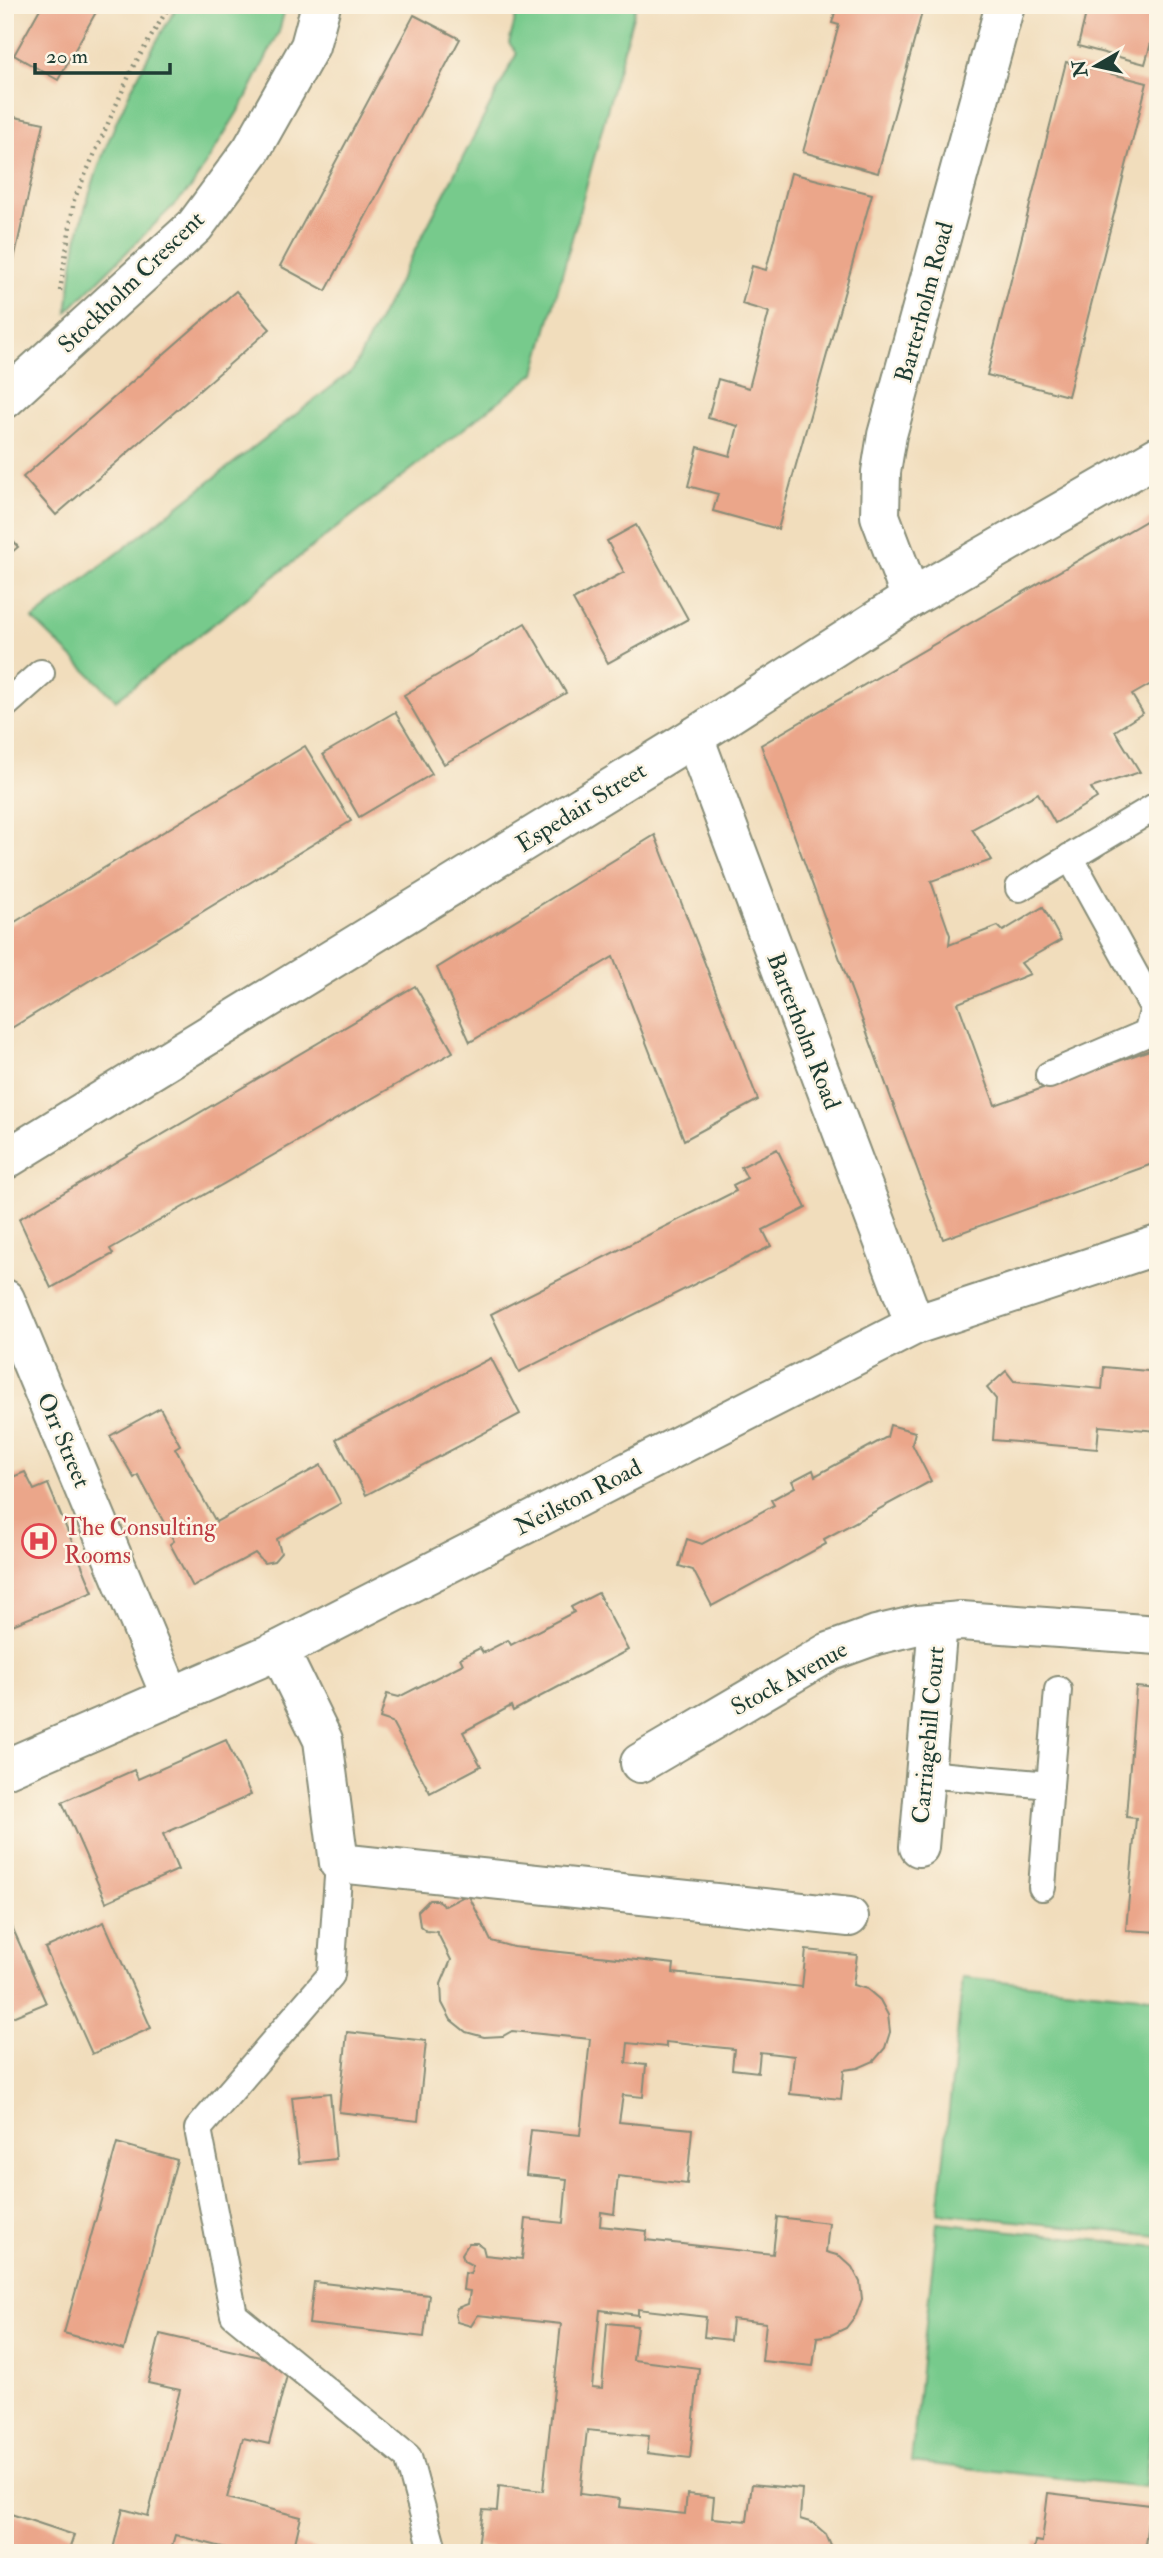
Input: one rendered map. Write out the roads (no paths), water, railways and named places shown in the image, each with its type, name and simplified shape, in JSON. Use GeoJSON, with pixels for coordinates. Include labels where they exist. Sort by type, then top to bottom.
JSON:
{"type":"FeatureCollection","features":[{"type":"Feature","properties":{"kind":"street","name":"Stockholm Crescent"},"geometry":{"type":"LineString","coordinates":[[5,399],[195,226],[258,138],[310,46],[321,5]]}},
{"type":"Feature","properties":{"kind":"street","name":"Barterholm Road"},"geometry":{"type":"LineString","coordinates":[[912,598],[880,516],[881,472],[887,435],[1005,5]]}},
{"type":"Feature","properties":{"kind":"street","name":"Espedair Street"},"geometry":{"type":"LineString","coordinates":[[7,1154],[694,737],[912,598],[1158,456]]}},
{"type":"Feature","properties":{"kind":"street","name":"Barterholm Road"},"geometry":{"type":"LineString","coordinates":[[694,737],[915,1325]]}},
{"type":"Feature","properties":{"kind":"street","name":"Neilston Road"},"geometry":{"type":"LineString","coordinates":[[5,1769],[279,1650],[915,1325],[1158,1245]]}},
{"type":"Feature","properties":{"kind":"street","name":"Orr Street"},"geometry":{"type":"LineString","coordinates":[[5,1299],[172,1697]]}},
{"type":"Feature","properties":{"kind":"street","name":"Stock Avenue"},"geometry":{"type":"LineString","coordinates":[[640,1763],[830,1652],[876,1635],[938,1623],[1004,1622],[1158,1635]]}},
{"type":"Feature","properties":{"kind":"street","name":"Carriagehill Court"},"geometry":{"type":"LineString","coordinates":[[919,1847],[938,1623]]}},
{"type":"Feature","properties":{"kind":"street"},"geometry":{"type":"LineString","coordinates":[[279,1650],[323,1740],[339,1863],[849,1917]]}},
{"type":"Feature","properties":{"kind":"lane"},"geometry":{"type":"LineString","coordinates":[[5,705],[41,673]]}},
{"type":"Feature","properties":{"kind":"lane"},"geometry":{"type":"LineString","coordinates":[[1019,888],[1158,805]]}},
{"type":"Feature","properties":{"kind":"lane"},"geometry":{"type":"LineString","coordinates":[[1049,1075],[1147,1033],[1154,1009],[1070,857]]}},
{"type":"Feature","properties":{"kind":"lane"},"geometry":{"type":"LineString","coordinates":[[1042,1887],[1058,1690]]}},
{"type":"Feature","properties":{"kind":"lane"},"geometry":{"type":"LineString","coordinates":[[925,1774],[1050,1785]]}},
{"type":"Feature","properties":{"kind":"lane"},"geometry":{"type":"LineString","coordinates":[[339,1863],[331,1975],[198,2129],[234,2315],[408,2457],[434,2553]]}},
{"type":"Feature","properties":{"kind":"place","name":"The Consulting Rooms"},"geometry":{"type":"Point","coordinates":[39,1541]}}]}
